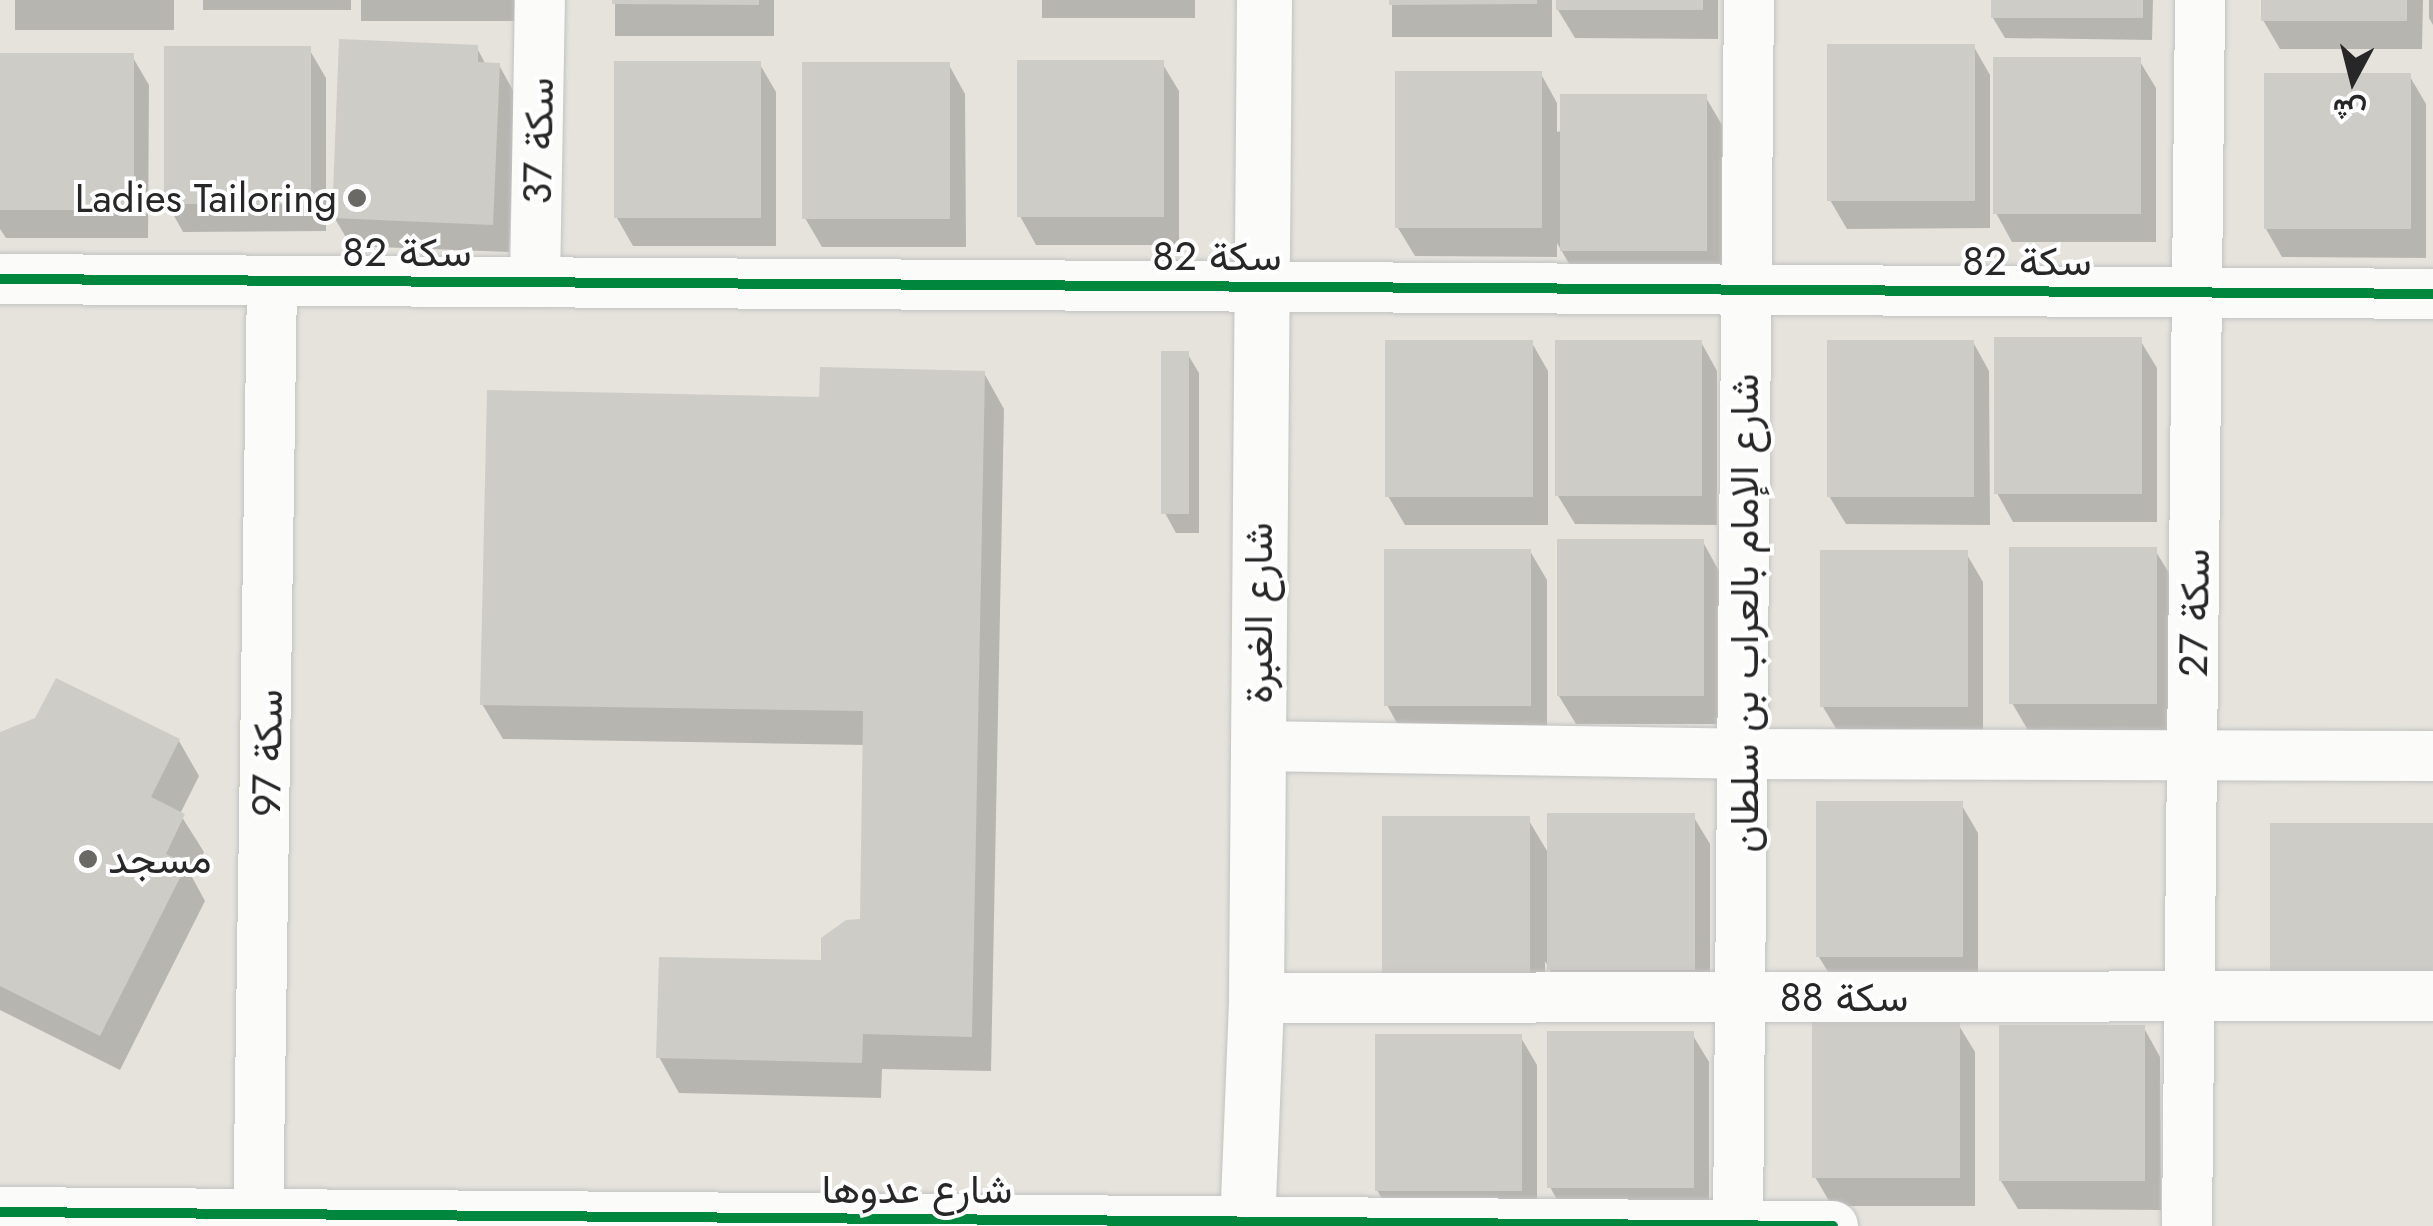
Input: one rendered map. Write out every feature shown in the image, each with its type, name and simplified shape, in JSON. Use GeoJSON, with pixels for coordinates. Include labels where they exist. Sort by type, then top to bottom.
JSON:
{"type":"FeatureCollection","features":[{"type":"Feature","properties":{"kind":"street","name":"سكة 37"},"geometry":{"type":"LineString","coordinates":[[535,282],[540,0]]}},
{"type":"Feature","properties":{"kind":"street","name":"شارع الغبرة"},"geometry":{"type":"LineString","coordinates":[[1247,1224],[1256,998],[1264,0]]}},
{"type":"Feature","properties":{"kind":"street","name":"شارع الإمام بالعراب بن سلطان"},"geometry":{"type":"LineString","coordinates":[[1738,1226],[1749,0]]}},
{"type":"Feature","properties":{"kind":"street","name":"سكة 27"},"geometry":{"type":"LineString","coordinates":[[2187,1226],[2200,0]]}},
{"type":"Feature","properties":{"kind":"street","name":"سكة 82"},"geometry":{"type":"LineString","coordinates":[[0,279],[2433,294]]}},
{"type":"Feature","properties":{"kind":"street","name":"سكة 97"},"geometry":{"type":"LineString","coordinates":[[258,1220],[272,281]]}},
{"type":"Feature","properties":{"kind":"street"},"geometry":{"type":"LineString","coordinates":[[1257,746],[1743,754],[2433,756]]}},
{"type":"Feature","properties":{"kind":"street","name":"سكة 88"},"geometry":{"type":"LineString","coordinates":[[1256,998],[2433,996]]}},
{"type":"Feature","properties":{"kind":"street","name":"شارع عدوها"},"geometry":{"type":"LineString","coordinates":[[0,1212],[258,1220],[1833,1226]]}},
{"type":"Feature","properties":{"kind":"building"},"geometry":{"type":"Polygon","coordinates":[[[612,0],[759,0],[759,5],[612,4],[612,0]]]}},
{"type":"Feature","properties":{"kind":"building"},"geometry":{"type":"Polygon","coordinates":[[[1389,0],[1537,0],[1537,4],[1389,5],[1389,0]]]}},
{"type":"Feature","properties":{"kind":"building"},"geometry":{"type":"Polygon","coordinates":[[[1556,0],[1703,0],[1703,10],[1556,10],[1556,0]]]}},
{"type":"Feature","properties":{"kind":"building"},"geometry":{"type":"Polygon","coordinates":[[[1991,0],[2143,0],[2143,18],[1991,18],[1991,0]]]}},
{"type":"Feature","properties":{"kind":"building"},"geometry":{"type":"Polygon","coordinates":[[[2261,0],[2407,0],[2407,21],[2261,21],[2261,0]]]}},
{"type":"Feature","properties":{"kind":"building"},"geometry":{"type":"Polygon","coordinates":[[[339,39],[478,45],[478,62],[500,63],[493,225],[332,218],[339,39]]]}},
{"type":"Feature","properties":{"kind":"building"},"geometry":{"type":"Polygon","coordinates":[[[1827,44],[1975,44],[1975,201],[1827,201],[1827,44]]]}},
{"type":"Feature","properties":{"kind":"building"},"geometry":{"type":"Polygon","coordinates":[[[164,46],[311,46],[311,204],[164,204],[164,46]]]}},
{"type":"Feature","properties":{"kind":"building"},"geometry":{"type":"Polygon","coordinates":[[[0,53],[134,53],[134,210],[0,210],[0,53]]]}},
{"type":"Feature","properties":{"kind":"building"},"geometry":{"type":"Polygon","coordinates":[[[1993,57],[2141,57],[2141,214],[1993,214],[1993,57]]]}},
{"type":"Feature","properties":{"kind":"building"},"geometry":{"type":"Polygon","coordinates":[[[1017,60],[1164,60],[1164,217],[1017,217],[1017,60]]]}},
{"type":"Feature","properties":{"kind":"building"},"geometry":{"type":"Polygon","coordinates":[[[614,61],[761,61],[761,218],[614,218],[614,61]]]}},
{"type":"Feature","properties":{"kind":"building"},"geometry":{"type":"Polygon","coordinates":[[[802,62],[950,62],[950,219],[802,219],[802,62]]]}},
{"type":"Feature","properties":{"kind":"building"},"geometry":{"type":"Polygon","coordinates":[[[1395,71],[1542,71],[1542,228],[1395,228],[1395,71]]]}},
{"type":"Feature","properties":{"kind":"building"},"geometry":{"type":"Polygon","coordinates":[[[2264,73],[2411,73],[2411,229],[2264,229],[2264,73]]]}},
{"type":"Feature","properties":{"kind":"building"},"geometry":{"type":"Polygon","coordinates":[[[1560,94],[1707,94],[1707,251],[1560,251],[1560,94]]]}},
{"type":"Feature","properties":{"kind":"building"},"geometry":{"type":"Polygon","coordinates":[[[1994,337],[2142,337],[2142,494],[1994,494],[1994,337]]]}},
{"type":"Feature","properties":{"kind":"building"},"geometry":{"type":"Polygon","coordinates":[[[1385,340],[1533,340],[1533,497],[1385,497],[1385,340]]]}},
{"type":"Feature","properties":{"kind":"building"},"geometry":{"type":"Polygon","coordinates":[[[1555,340],[1702,340],[1702,496],[1555,496],[1555,340]]]}},
{"type":"Feature","properties":{"kind":"building"},"geometry":{"type":"Polygon","coordinates":[[[1827,340],[1974,340],[1974,497],[1827,497],[1827,340]]]}},
{"type":"Feature","properties":{"kind":"building"},"geometry":{"type":"Polygon","coordinates":[[[1161,351],[1189,351],[1189,514],[1161,514],[1161,351]]]}},
{"type":"Feature","properties":{"kind":"building"},"geometry":{"type":"Polygon","coordinates":[[[820,367],[985,371],[972,1037],[863,1034],[862,1063],[656,1058],[659,957],[821,960],[821,938],[846,920],[860,919],[863,711],[480,705],[487,390],[819,397],[820,367]]]}},
{"type":"Feature","properties":{"kind":"building"},"geometry":{"type":"Polygon","coordinates":[[[1557,539],[1704,539],[1704,696],[1557,696],[1557,539]]]}},
{"type":"Feature","properties":{"kind":"building"},"geometry":{"type":"Polygon","coordinates":[[[2009,547],[2157,547],[2157,704],[2009,704],[2009,547]]]}},
{"type":"Feature","properties":{"kind":"building"},"geometry":{"type":"Polygon","coordinates":[[[1384,549],[1531,549],[1531,706],[1384,706],[1384,549]]]}},
{"type":"Feature","properties":{"kind":"building"},"geometry":{"type":"Polygon","coordinates":[[[1820,550],[1968,550],[1968,707],[1820,707],[1820,550]]]}},
{"type":"Feature","properties":{"kind":"building","name":"مسجد"},"geometry":{"type":"Polygon","coordinates":[[[56,678],[180,739],[151,797],[185,814],[166,854],[187,864],[100,1036],[0,986],[0,732],[35,718],[56,678]]]}},
{"type":"Feature","properties":{"kind":"building"},"geometry":{"type":"Polygon","coordinates":[[[1816,801],[1963,801],[1963,957],[1816,957],[1816,801]]]}},
{"type":"Feature","properties":{"kind":"building"},"geometry":{"type":"Polygon","coordinates":[[[1547,813],[1695,813],[1695,970],[1547,970],[1547,813]]]}},
{"type":"Feature","properties":{"kind":"building"},"geometry":{"type":"Polygon","coordinates":[[[1382,816],[1530,816],[1530,973],[1382,973],[1382,816]]]}},
{"type":"Feature","properties":{"kind":"building"},"geometry":{"type":"Polygon","coordinates":[[[2270,823],[2433,823],[2433,971],[2270,971],[2270,823]]]}},
{"type":"Feature","properties":{"kind":"building"},"geometry":{"type":"Polygon","coordinates":[[[1812,1021],[1960,1021],[1960,1178],[1812,1178],[1812,1021]]]}},
{"type":"Feature","properties":{"kind":"building"},"geometry":{"type":"Polygon","coordinates":[[[1999,1025],[2145,1025],[2145,1181],[1999,1181],[1999,1025]]]}},
{"type":"Feature","properties":{"kind":"building"},"geometry":{"type":"Polygon","coordinates":[[[1547,1031],[1694,1031],[1694,1188],[1547,1188],[1547,1031]]]}},
{"type":"Feature","properties":{"kind":"building"},"geometry":{"type":"Polygon","coordinates":[[[1375,1034],[1522,1034],[1522,1191],[1375,1191],[1375,1034]]]}},
{"type":"Feature","properties":{"kind":"cycle path"},"geometry":{"type":"LineString","coordinates":[[0,279],[2433,294]]}},
{"type":"Feature","properties":{"kind":"cycle path"},"geometry":{"type":"LineString","coordinates":[[0,1212],[1833,1226]]}},
{"type":"Feature","properties":{"kind":"place","name":"Ladies Tailoring"},"geometry":{"type":"Point","coordinates":[357,198]}},
{"type":"Feature","properties":{"kind":"place","name":"مسجد"},"geometry":{"type":"Point","coordinates":[88,859]}}]}
